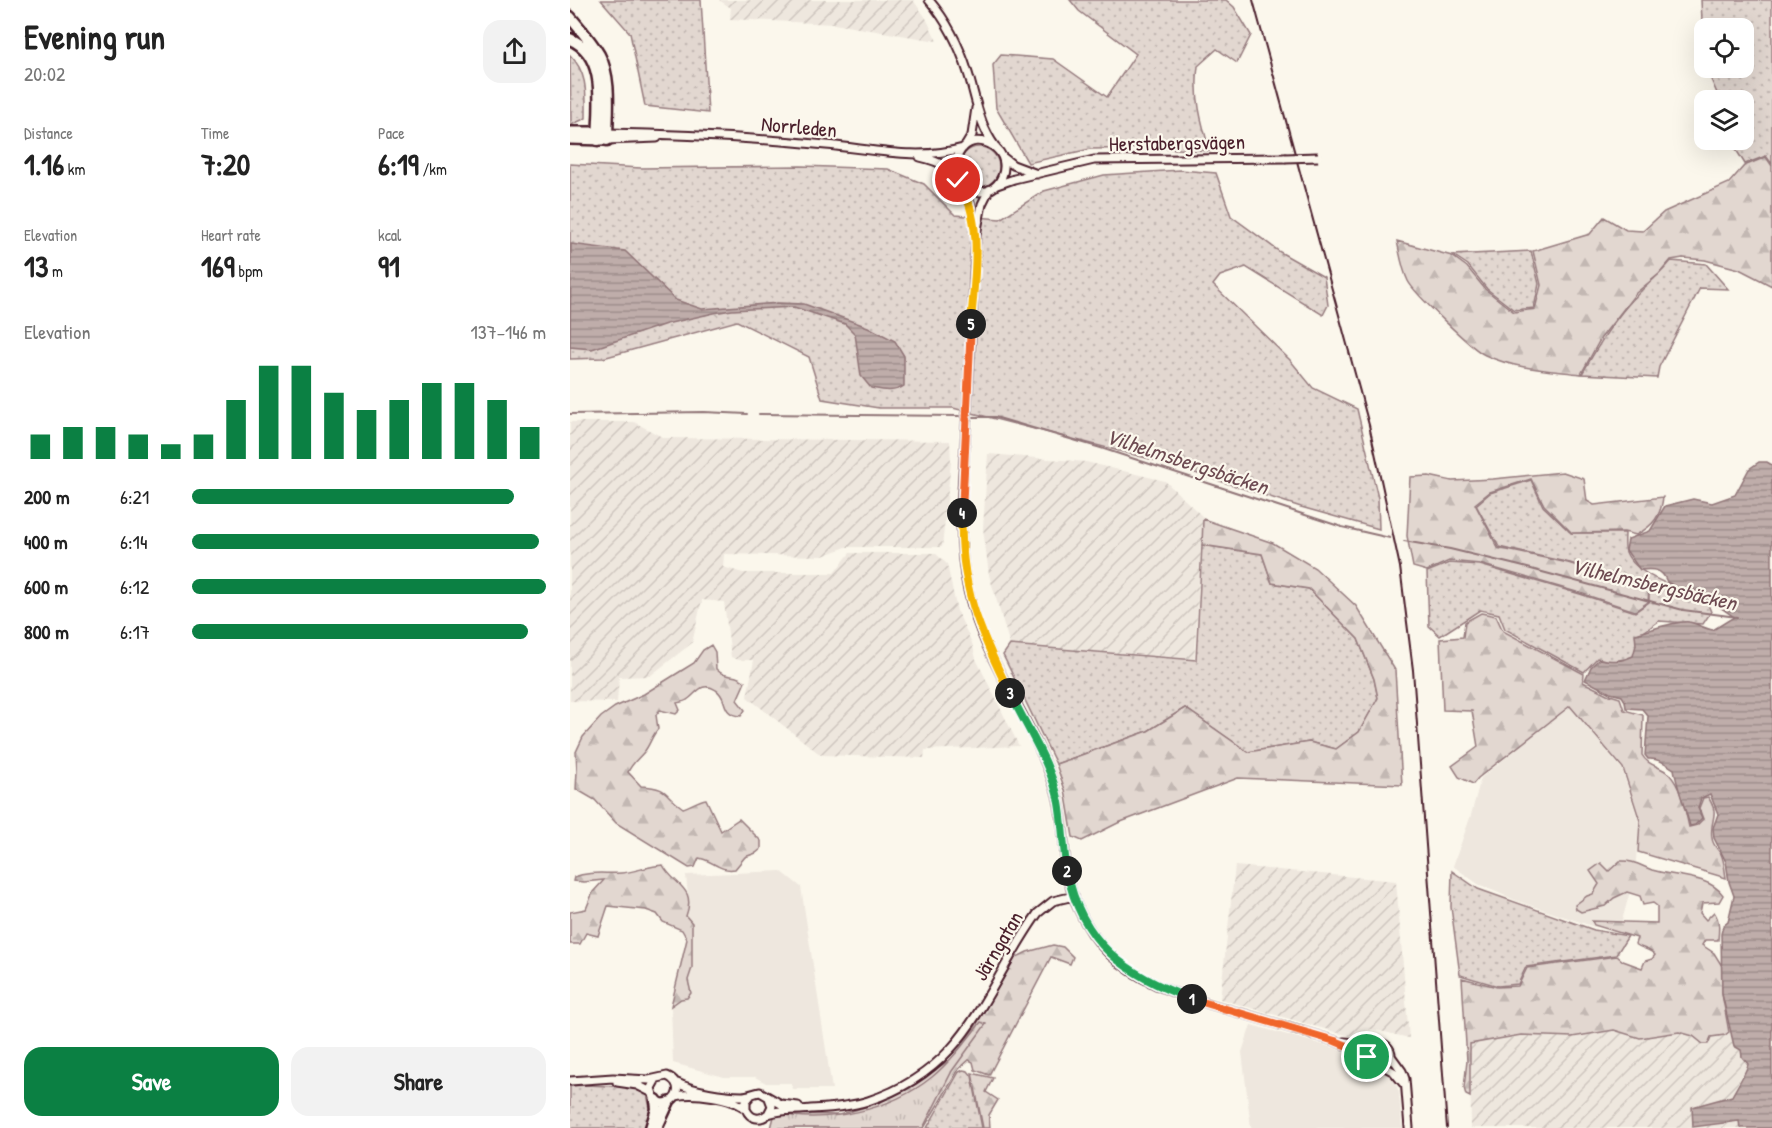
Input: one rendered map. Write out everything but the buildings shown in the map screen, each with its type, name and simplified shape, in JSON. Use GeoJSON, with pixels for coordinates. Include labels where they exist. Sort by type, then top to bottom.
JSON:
{"type":"FeatureCollection","features":[{"type":"Feature","properties":{"kind":"highway"},"geometry":{"type":"LineString","coordinates":[[570,17],[598,54],[604,66],[606,82],[602,136]]}},
{"type":"Feature","properties":{"kind":"highway"},"geometry":{"type":"LineString","coordinates":[[570,39],[586,50],[594,62],[598,76],[602,136]]}},
{"type":"Feature","properties":{"kind":"highway"},"geometry":{"type":"LineString","coordinates":[[651,1128],[657,1109],[654,1096]]}},
{"type":"Feature","properties":{"kind":"main road"},"geometry":{"type":"LineString","coordinates":[[570,132],[602,136]]}},
{"type":"Feature","properties":{"kind":"main road"},"geometry":{"type":"LineString","coordinates":[[570,139],[602,136]]}},
{"type":"Feature","properties":{"kind":"main road"},"geometry":{"type":"LineString","coordinates":[[657,1128],[672,1099]]}},
{"type":"Feature","properties":{"kind":"street"},"geometry":{"type":"LineString","coordinates":[[911,154],[941,164],[959,181],[975,191],[989,190],[997,185],[1005,171],[1000,152],[989,136],[976,106],[968,71],[952,33],[929,0]]}},
{"type":"Feature","properties":{"kind":"street"},"geometry":{"type":"LineString","coordinates":[[976,106],[972,135],[957,156],[954,165],[970,203],[976,235]]}},
{"type":"Feature","properties":{"kind":"street","name":"Norrleden"},"geometry":{"type":"LineString","coordinates":[[602,136],[684,136],[826,145],[911,154]]}},
{"type":"Feature","properties":{"kind":"street"},"geometry":{"type":"LineString","coordinates":[[911,154],[937,154],[980,142],[991,144],[1013,165],[1039,174]]}},
{"type":"Feature","properties":{"kind":"street","name":"Herstabergsvägen"},"geometry":{"type":"LineString","coordinates":[[997,185],[1094,160],[1318,157]]}},
{"type":"Feature","properties":{"kind":"street"},"geometry":{"type":"LineString","coordinates":[[989,190],[982,204],[976,235],[962,494],[962,539],[967,589],[980,630],[1043,759],[1055,789],[1067,874],[1074,896],[1087,924],[1108,952],[1120,963],[1147,980],[1191,999],[1335,1041],[1357,1050],[1373,1066],[1383,1066],[1394,1072],[1406,1091]]}},
{"type":"Feature","properties":{"kind":"street","name":"Järngatan"},"geometry":{"type":"LineString","coordinates":[[768,1114],[782,1110],[847,1106],[900,1089],[942,1059],[972,1022],[1038,913],[1053,902],[1074,896]]}},
{"type":"Feature","properties":{"kind":"street"},"geometry":{"type":"LineString","coordinates":[[1335,1041],[1385,1045],[1389,1049],[1390,1056],[1388,1063],[1383,1066]]}},
{"type":"Feature","properties":{"kind":"street"},"geometry":{"type":"LineString","coordinates":[[1367,1059],[1368,1050],[1374,1044]]}},
{"type":"Feature","properties":{"kind":"street"},"geometry":{"type":"LineString","coordinates":[[1390,1056],[1401,1071],[1406,1091],[1409,1128]]}},
{"type":"Feature","properties":{"kind":"street"},"geometry":{"type":"LineString","coordinates":[[570,1081],[613,1078],[656,1079],[667,1076],[677,1083],[733,1096],[760,1092],[769,1098],[772,1106],[768,1114],[760,1119],[754,1118],[740,1104],[730,1101],[692,1094],[662,1103],[631,1084],[596,1080]]}},
{"type":"Feature","properties":{"kind":"street"},"geometry":{"type":"LineString","coordinates":[[654,1096],[652,1085],[656,1079]]}},
{"type":"Feature","properties":{"kind":"street"},"geometry":{"type":"LineString","coordinates":[[672,1099],[678,1088],[677,1083]]}},
{"type":"Feature","properties":{"kind":"street"},"geometry":{"type":"LineString","coordinates":[[746,1109],[746,1101],[751,1095]]}},
{"type":"Feature","properties":{"kind":"street","name":"Järngatan"},"geometry":{"type":"LineString","coordinates":[[769,1098],[781,1104],[813,1108]]}},
{"type":"Feature","properties":{"kind":"shaded area"},"geometry":{"type":"Polygon","coordinates":[[[719,0],[913,0],[926,18],[937,41],[834,24],[730,19],[731,8],[719,0]]]}},
{"type":"Feature","properties":{"kind":"shaded area"},"geometry":{"type":"Polygon","coordinates":[[[571,244],[625,251],[676,300],[702,309],[779,303],[804,304],[868,327],[895,341],[904,356],[904,386],[892,390],[871,388],[861,376],[855,334],[845,324],[794,307],[714,313],[666,324],[592,349],[570,347],[571,244]]]}},
{"type":"Feature","properties":{"kind":"shaded area"},"geometry":{"type":"Polygon","coordinates":[[[570,422],[634,422],[664,438],[950,441],[951,462],[942,547],[846,547],[823,556],[724,554],[723,567],[743,573],[834,573],[850,553],[935,553],[947,564],[957,611],[972,643],[976,659],[1019,746],[925,750],[924,758],[821,755],[747,697],[754,660],[739,660],[731,657],[724,602],[702,600],[692,643],[650,676],[619,677],[617,702],[570,701],[570,422]]]}},
{"type":"Feature","properties":{"kind":"shaded area"},"geometry":{"type":"Polygon","coordinates":[[[988,454],[1086,462],[1165,481],[1203,517],[1194,660],[1010,645],[989,575],[983,528],[988,454]]]}},
{"type":"Feature","properties":{"kind":"shaded area"},"geometry":{"type":"Polygon","coordinates":[[[1759,462],[1772,465],[1772,1128],[1740,1128],[1739,1121],[1693,1127],[1692,1107],[1732,1096],[1748,1064],[1742,1057],[1741,1050],[1734,1046],[1722,994],[1721,934],[1723,926],[1728,922],[1734,896],[1726,862],[1714,838],[1713,828],[1718,814],[1710,794],[1701,798],[1698,808],[1702,818],[1695,825],[1690,826],[1674,769],[1659,760],[1648,759],[1645,755],[1648,716],[1642,709],[1626,708],[1622,696],[1610,693],[1585,680],[1591,667],[1599,659],[1616,660],[1633,656],[1636,645],[1635,634],[1684,622],[1713,630],[1734,617],[1697,591],[1678,588],[1667,582],[1660,572],[1640,570],[1626,550],[1628,539],[1650,531],[1665,506],[1693,499],[1712,503],[1735,495],[1749,469],[1759,462]]]}},
{"type":"Feature","properties":{"kind":"shaded area"},"geometry":{"type":"Polygon","coordinates":[[[1570,706],[1622,769],[1639,822],[1635,873],[1620,928],[1595,927],[1517,901],[1478,884],[1453,866],[1481,778],[1570,706]]]}},
{"type":"Feature","properties":{"kind":"shaded area"},"geometry":{"type":"Polygon","coordinates":[[[1235,866],[1396,881],[1409,1038],[1372,1029],[1349,1036],[1220,999],[1235,866]]]}},
{"type":"Feature","properties":{"kind":"shaded area"},"geometry":{"type":"Polygon","coordinates":[[[781,871],[801,887],[832,1089],[793,1089],[791,1083],[766,1083],[755,1077],[724,1077],[673,1063],[671,1006],[690,993],[688,980],[692,968],[692,923],[686,916],[689,908],[686,875],[781,871]]]}},
{"type":"Feature","properties":{"kind":"shaded area"},"geometry":{"type":"Polygon","coordinates":[[[1251,1025],[1350,1052],[1359,1058],[1364,1068],[1385,1073],[1393,1078],[1399,1092],[1402,1128],[1251,1128],[1242,1052],[1251,1025]]]}},
{"type":"Feature","properties":{"kind":"shaded area"},"geometry":{"type":"Polygon","coordinates":[[[1614,1030],[1640,1038],[1679,1032],[1693,1036],[1703,1044],[1707,1044],[1711,1037],[1725,1035],[1729,1032],[1748,1064],[1747,1071],[1741,1076],[1732,1096],[1692,1107],[1693,1127],[1740,1121],[1740,1128],[1471,1128],[1470,1044],[1521,1035],[1572,1037],[1614,1030]]]}},
{"type":"Feature","properties":{"kind":"green space"},"geometry":{"type":"Polygon","coordinates":[[[601,0],[701,0],[708,113],[645,106],[630,33],[601,0]]]}},
{"type":"Feature","properties":{"kind":"green space"},"geometry":{"type":"Polygon","coordinates":[[[1070,0],[1226,0],[1234,7],[1251,35],[1237,63],[1217,49],[1198,66],[1199,109],[1210,151],[1160,148],[1090,149],[1028,163],[996,108],[993,65],[1001,55],[1053,59],[1107,97],[1136,54],[1079,11],[1070,0]]]}},
{"type":"Feature","properties":{"kind":"green space"},"geometry":{"type":"Polygon","coordinates":[[[1701,0],[1772,0],[1772,164],[1766,156],[1745,164],[1736,150],[1754,150],[1754,90],[1716,90],[1710,78],[1754,78],[1754,18],[1702,18],[1701,0]]]}},
{"type":"Feature","properties":{"kind":"green space"},"geometry":{"type":"Polygon","coordinates":[[[570,55],[583,77],[586,101],[586,118],[571,125],[570,55]]]}},
{"type":"Feature","properties":{"kind":"green space"},"geometry":{"type":"Polygon","coordinates":[[[979,147],[993,153],[999,167],[993,181],[979,187],[965,181],[959,167],[965,153],[979,147]]]}},
{"type":"Feature","properties":{"kind":"green space"},"geometry":{"type":"Polygon","coordinates":[[[1766,157],[1772,166],[1772,286],[1739,269],[1705,260],[1683,258],[1671,260],[1659,274],[1636,293],[1601,338],[1581,374],[1520,366],[1496,360],[1478,351],[1432,308],[1408,281],[1404,272],[1397,241],[1452,256],[1467,267],[1485,289],[1514,312],[1535,309],[1541,285],[1533,251],[1590,234],[1604,217],[1626,230],[1643,231],[1664,212],[1729,183],[1744,166],[1766,157]]]}},
{"type":"Feature","properties":{"kind":"green space"},"geometry":{"type":"Polygon","coordinates":[[[570,164],[641,168],[801,166],[888,169],[924,184],[955,215],[1000,219],[1044,191],[1104,175],[1180,170],[1216,173],[1231,216],[1280,252],[1324,277],[1328,305],[1323,315],[1246,267],[1220,276],[1213,285],[1290,360],[1313,388],[1357,409],[1378,498],[1379,529],[1301,507],[1158,461],[953,408],[879,408],[822,399],[809,357],[737,321],[603,358],[570,359],[570,164]]]}},
{"type":"Feature","properties":{"kind":"green space"},"geometry":{"type":"Polygon","coordinates":[[[1531,251],[1539,284],[1534,308],[1514,310],[1487,289],[1468,265],[1453,255],[1531,251]]]}},
{"type":"Feature","properties":{"kind":"green space"},"geometry":{"type":"Polygon","coordinates":[[[1671,261],[1706,264],[1728,289],[1700,288],[1659,367],[1657,378],[1582,374],[1614,322],[1671,261]]]}},
{"type":"Feature","properties":{"kind":"green space"},"geometry":{"type":"Polygon","coordinates":[[[1563,472],[1584,479],[1587,501],[1594,505],[1663,497],[1658,515],[1647,528],[1636,535],[1624,532],[1572,533],[1544,505],[1531,479],[1490,492],[1475,504],[1498,548],[1568,563],[1649,588],[1648,602],[1635,611],[1480,564],[1449,561],[1427,571],[1413,567],[1407,536],[1410,477],[1429,476],[1452,481],[1563,472]]]}},
{"type":"Feature","properties":{"kind":"green space"},"geometry":{"type":"Polygon","coordinates":[[[1531,480],[1543,506],[1571,533],[1625,533],[1626,552],[1639,568],[1661,581],[1705,597],[1711,612],[1703,624],[1659,621],[1641,634],[1632,660],[1614,662],[1597,658],[1584,672],[1505,629],[1499,614],[1480,610],[1440,636],[1429,626],[1427,572],[1449,563],[1480,565],[1635,612],[1649,602],[1649,587],[1570,563],[1499,547],[1476,505],[1490,493],[1531,480]]]}},
{"type":"Feature","properties":{"kind":"green space"},"geometry":{"type":"Polygon","coordinates":[[[1203,519],[1273,543],[1315,568],[1356,606],[1395,670],[1402,785],[1238,778],[1118,823],[1082,841],[1073,837],[1065,790],[1056,764],[1148,731],[1185,708],[1248,752],[1309,742],[1336,749],[1359,732],[1378,698],[1374,679],[1358,639],[1309,589],[1272,583],[1262,554],[1202,545],[1203,519]]]}},
{"type":"Feature","properties":{"kind":"green space"},"geometry":{"type":"Polygon","coordinates":[[[1202,545],[1262,554],[1272,583],[1309,589],[1358,639],[1374,679],[1378,698],[1359,732],[1336,749],[1309,742],[1248,752],[1185,708],[1148,731],[1056,764],[1003,655],[1010,645],[1196,660],[1202,545]]]}},
{"type":"Feature","properties":{"kind":"green space"},"geometry":{"type":"Polygon","coordinates":[[[1481,613],[1496,616],[1503,631],[1584,674],[1583,682],[1620,698],[1624,710],[1643,715],[1642,755],[1666,771],[1677,786],[1689,827],[1697,825],[1703,819],[1699,808],[1703,798],[1708,797],[1712,804],[1714,809],[1713,841],[1722,856],[1726,878],[1638,852],[1640,821],[1623,768],[1570,706],[1473,784],[1459,777],[1452,766],[1478,747],[1472,711],[1443,710],[1440,639],[1463,637],[1465,622],[1481,613]]]}},
{"type":"Feature","properties":{"kind":"green space"},"geometry":{"type":"Polygon","coordinates":[[[711,645],[715,652],[716,669],[745,682],[737,700],[745,710],[741,716],[734,715],[727,709],[720,693],[716,690],[711,687],[699,689],[686,701],[677,703],[680,710],[676,714],[660,710],[656,715],[658,729],[628,772],[641,786],[662,790],[683,808],[706,799],[721,831],[739,819],[761,841],[761,849],[745,857],[735,869],[725,869],[699,858],[695,867],[689,868],[616,823],[595,800],[576,789],[576,752],[583,737],[601,717],[694,663],[703,650],[711,645]]]}},
{"type":"Feature","properties":{"kind":"green space"},"geometry":{"type":"Polygon","coordinates":[[[1620,861],[1633,862],[1652,870],[1700,880],[1717,888],[1723,895],[1719,902],[1702,903],[1700,913],[1706,920],[1714,912],[1718,922],[1718,940],[1705,940],[1702,945],[1714,953],[1722,966],[1722,994],[1729,1032],[1725,1035],[1711,1037],[1708,1044],[1703,1044],[1693,1036],[1679,1032],[1640,1038],[1614,1030],[1572,1037],[1521,1035],[1470,1044],[1470,1097],[1466,1095],[1464,1088],[1467,1061],[1462,978],[1497,987],[1518,986],[1527,968],[1617,956],[1623,961],[1642,968],[1645,961],[1652,959],[1655,955],[1635,944],[1637,938],[1594,925],[1592,921],[1657,923],[1657,906],[1653,903],[1643,905],[1640,896],[1627,892],[1614,898],[1605,906],[1581,912],[1576,909],[1575,905],[1593,894],[1599,884],[1590,871],[1601,863],[1609,871],[1620,861]]]}},
{"type":"Feature","properties":{"kind":"green space"},"geometry":{"type":"Polygon","coordinates":[[[663,865],[686,892],[689,906],[686,916],[692,923],[692,968],[688,980],[691,993],[687,998],[671,1006],[687,939],[682,930],[663,922],[657,914],[646,910],[608,906],[598,936],[586,933],[580,944],[570,944],[570,912],[586,909],[593,892],[604,880],[573,881],[574,877],[591,873],[626,872],[663,865]]]}},
{"type":"Feature","properties":{"kind":"green space"},"geometry":{"type":"Polygon","coordinates":[[[1452,871],[1478,889],[1594,930],[1628,936],[1616,955],[1526,967],[1518,984],[1498,986],[1460,975],[1451,907],[1452,871]]]}},
{"type":"Feature","properties":{"kind":"green space"},"geometry":{"type":"Polygon","coordinates":[[[1053,945],[1063,947],[1073,957],[1070,964],[1051,957],[989,1075],[975,1070],[973,1062],[969,1060],[959,1069],[924,1128],[771,1128],[785,1114],[839,1115],[881,1102],[952,1059],[975,1027],[1015,958],[1053,945]]]}},
{"type":"Feature","properties":{"kind":"green space"},"geometry":{"type":"Polygon","coordinates":[[[981,1022],[986,1024],[952,1071],[923,1128],[771,1128],[775,1113],[816,1117],[836,1115],[857,1112],[897,1099],[939,1071],[981,1022]]]}},
{"type":"Feature","properties":{"kind":"green space"},"geometry":{"type":"Polygon","coordinates":[[[968,1071],[972,1076],[982,1128],[927,1128],[959,1072],[968,1071]]]}},
{"type":"Feature","properties":{"kind":"green space"},"geometry":{"type":"Polygon","coordinates":[[[972,1073],[993,1078],[986,1092],[998,1100],[989,1115],[990,1128],[983,1128],[972,1073]]]}},
{"type":"Feature","properties":{"kind":"green space"},"geometry":{"type":"Polygon","coordinates":[[[570,1086],[630,1087],[647,1094],[651,1113],[646,1128],[570,1128],[570,1086]]]}},
{"type":"Feature","properties":{"kind":"waterway","name":"Vilhelmsbergsbäcken"},"geometry":{"type":"LineString","coordinates":[[570,414],[704,412],[747,414]]}},
{"type":"Feature","properties":{"kind":"waterway","name":"Vilhelmsbergsbäcken"},"geometry":{"type":"LineString","coordinates":[[759,414],[959,416]]}},
{"type":"Feature","properties":{"kind":"waterway","name":"Vilhelmsbergsbäcken"},"geometry":{"type":"LineString","coordinates":[[974,417],[995,417],[1101,448],[1342,527],[1390,538]]}},
{"type":"Feature","properties":{"kind":"waterway","name":"Vilhelmsbergsbäcken"},"geometry":{"type":"LineString","coordinates":[[1404,541],[1450,549],[1520,566],[1683,610],[1737,617]]}},
{"type":"Feature","properties":{"kind":"railway"},"geometry":{"type":"LineString","coordinates":[[1253,0],[1369,425],[1400,567],[1413,670],[1447,1128]]}},
{"type":"Feature","properties":{"kind":"route"},"geometry":{"type":"LineString","coordinates":[[958,180],[970,203],[976,235],[961,526],[967,589],[980,630],[1053,782],[1059,804],[1067,874],[1080,912],[1108,952],[1135,974],[1191,999],[1335,1041],[1357,1050],[1367,1059],[1367,1057]]}}]}
